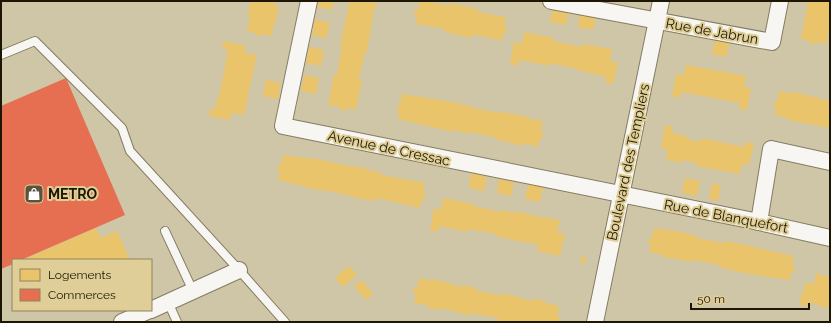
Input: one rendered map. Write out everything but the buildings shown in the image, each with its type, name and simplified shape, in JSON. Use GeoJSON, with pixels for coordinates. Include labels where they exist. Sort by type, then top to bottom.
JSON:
{"type":"FeatureCollection","features":[{"type":"Feature","properties":{"kind":"street","name":"Avenue de Cressac"},"geometry":{"type":"LineString","coordinates":[[309,1],[283,126],[621,195]]}},
{"type":"Feature","properties":{"kind":"street"},"geometry":{"type":"LineString","coordinates":[[550,1],[658,21]]}},
{"type":"Feature","properties":{"kind":"street","name":"Boulevard des Templiers"},"geometry":{"type":"LineString","coordinates":[[595,322],[661,1]]}},
{"type":"Feature","properties":{"kind":"street","name":"Rue de Jabrun"},"geometry":{"type":"LineString","coordinates":[[658,21],[772,42],[780,1]]}},
{"type":"Feature","properties":{"kind":"street"},"geometry":{"type":"LineString","coordinates":[[759,222],[771,149],[830,162]]}},
{"type":"Feature","properties":{"kind":"street","name":"Rue de Blanquefort"},"geometry":{"type":"LineString","coordinates":[[621,195],[759,222],[830,238]]}},
{"type":"Feature","properties":{"kind":"street"},"geometry":{"type":"LineString","coordinates":[[152,310],[239,270]]}},
{"type":"Feature","properties":{"kind":"street"},"geometry":{"type":"LineString","coordinates":[[122,322],[149,311]]}},
{"type":"Feature","properties":{"kind":"lane"},"geometry":{"type":"LineString","coordinates":[[1,55],[35,41],[122,128],[130,152],[285,322]]}},
{"type":"Feature","properties":{"kind":"lane"},"geometry":{"type":"LineString","coordinates":[[165,231],[193,291]]}},
{"type":"Feature","properties":{"kind":"lane"},"geometry":{"type":"LineString","coordinates":[[168,302],[177,322]]}},
{"type":"Feature","properties":{"kind":"place","name":"METRO"},"geometry":{"type":"Point","coordinates":[34,194]}}]}
